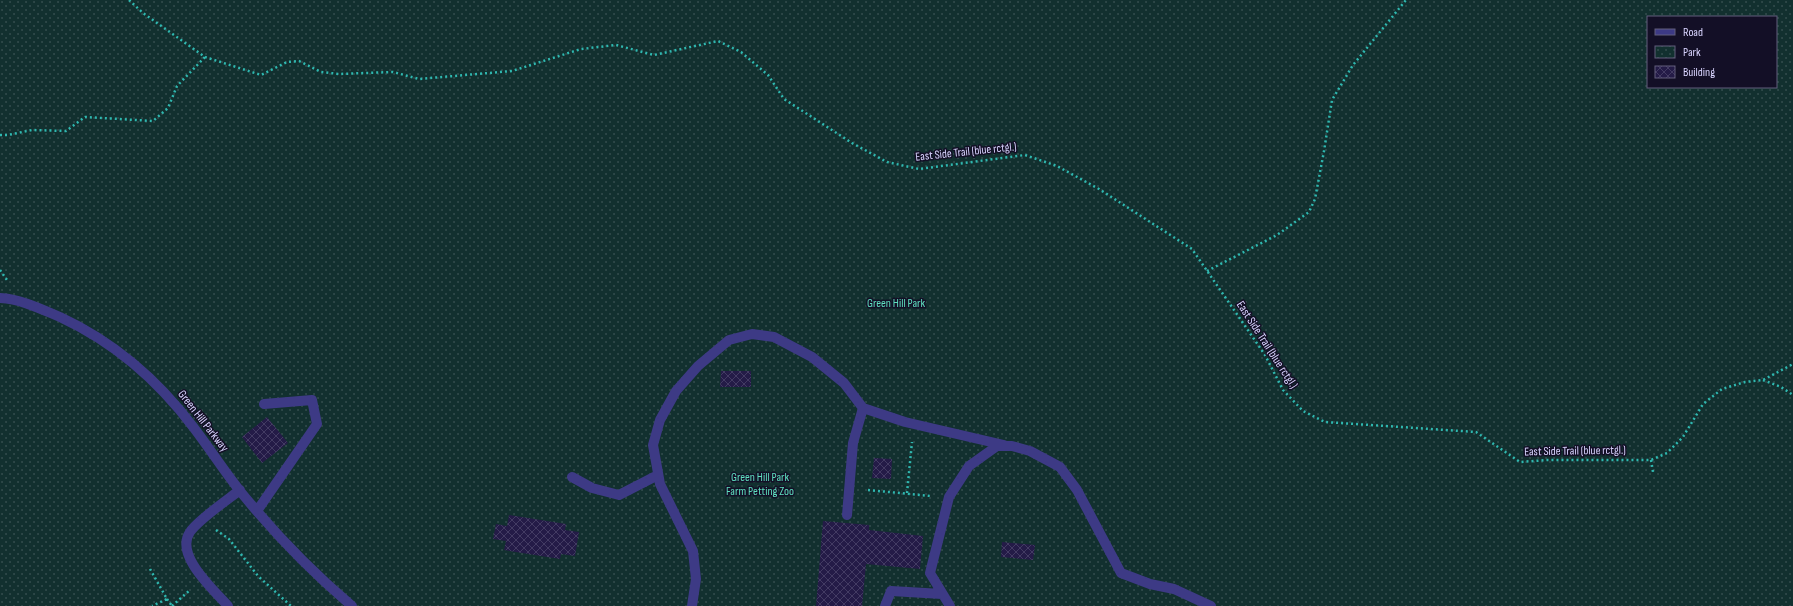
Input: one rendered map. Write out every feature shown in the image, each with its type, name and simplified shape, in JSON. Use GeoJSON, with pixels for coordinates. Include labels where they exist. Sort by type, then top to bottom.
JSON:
{"type":"FeatureCollection","features":[{"type":"Feature","properties":{"kind":"street","name":"Green Hill Parkway"},"geometry":{"type":"LineString","coordinates":[[0,298],[11,298],[70,322],[88,332],[140,368],[172,401],[193,426],[257,511],[313,570],[352,606]]}},
{"type":"Feature","properties":{"kind":"street"},"geometry":{"type":"LineString","coordinates":[[692,606],[696,579],[694,551],[660,484],[652,445],[660,420],[676,391],[698,366],[729,340],[752,334],[774,337],[812,357],[844,383],[864,408],[914,423],[1030,451],[1060,467],[1077,490],[1121,573],[1150,584],[1174,589],[1211,606]]}},
{"type":"Feature","properties":{"kind":"street"},"geometry":{"type":"LineString","coordinates":[[257,511],[317,424],[312,400],[264,404]]}},
{"type":"Feature","properties":{"kind":"street"},"geometry":{"type":"LineString","coordinates":[[847,515],[853,443],[864,408]]}},
{"type":"Feature","properties":{"kind":"street"},"geometry":{"type":"LineString","coordinates":[[950,606],[930,573],[949,497],[969,466],[997,446],[1010,446]]}},
{"type":"Feature","properties":{"kind":"street"},"geometry":{"type":"LineString","coordinates":[[572,477],[592,488],[619,495],[658,475]]}},
{"type":"Feature","properties":{"kind":"street"},"geometry":{"type":"LineString","coordinates":[[228,606],[187,557],[185,544],[190,532],[240,490]]}},
{"type":"Feature","properties":{"kind":"street"},"geometry":{"type":"LineString","coordinates":[[885,606],[891,591],[942,594]]}},
{"type":"Feature","properties":{"kind":"path","name":"East Side Trail (blue rctgl.)"},"geometry":{"type":"LineString","coordinates":[[129,0],[162,27],[205,57],[261,74],[287,62],[299,61],[321,72],[339,74],[393,72],[419,79],[512,71],[581,50],[616,45],[654,55],[718,41],[741,52],[768,75],[784,99],[841,136],[887,162],[919,169],[1025,155],[1057,166],[1099,189],[1192,249],[1265,355],[1283,390],[1303,411],[1325,422],[1476,432],[1520,462],[1547,460],[1651,460],[1667,453],[1683,437],[1703,404],[1722,389],[1745,382],[1763,380],[1793,364]]}},
{"type":"Feature","properties":{"kind":"path"},"geometry":{"type":"LineString","coordinates":[[1207,271],[1276,235],[1309,212],[1315,199],[1332,100],[1353,65],[1406,0]]}},
{"type":"Feature","properties":{"kind":"path"},"geometry":{"type":"LineString","coordinates":[[0,135],[8,135],[32,130],[66,132],[85,118],[153,121],[168,108],[177,86],[205,57]]}},
{"type":"Feature","properties":{"kind":"path"},"geometry":{"type":"LineString","coordinates":[[1763,380],[1781,387],[1793,395]]}},
{"type":"Feature","properties":{"kind":"path"},"geometry":{"type":"LineString","coordinates":[[907,493],[914,423]]}},
{"type":"Feature","properties":{"kind":"path"},"geometry":{"type":"LineString","coordinates":[[1651,460],[1653,472]]}},
{"type":"Feature","properties":{"kind":"path"},"geometry":{"type":"LineString","coordinates":[[850,488],[949,497]]}},
{"type":"Feature","properties":{"kind":"path"},"geometry":{"type":"LineString","coordinates":[[215,530],[229,539],[258,576],[292,606]]}},
{"type":"Feature","properties":{"kind":"path"},"geometry":{"type":"LineString","coordinates":[[150,569],[172,606]]}},
{"type":"Feature","properties":{"kind":"path"},"geometry":{"type":"LineString","coordinates":[[152,606],[167,599]]}},
{"type":"Feature","properties":{"kind":"green space","name":"Green Hill Park"},"geometry":{"type":"Polygon","coordinates":[[[0,0],[1793,0],[1793,606],[0,606],[0,0]]]}},
{"type":"Feature","properties":{"kind":"building"},"geometry":{"type":"Polygon","coordinates":[[[721,371],[751,371],[751,387],[720,387],[721,371]]]}},
{"type":"Feature","properties":{"kind":"building"},"geometry":{"type":"Polygon","coordinates":[[[267,417],[288,443],[262,463],[242,437],[267,417]]]}},
{"type":"Feature","properties":{"kind":"building"},"geometry":{"type":"Polygon","coordinates":[[[874,458],[892,459],[891,479],[872,478],[874,458]]]}},
{"type":"Feature","properties":{"kind":"building"},"geometry":{"type":"Polygon","coordinates":[[[509,515],[566,524],[565,530],[579,532],[575,556],[561,554],[560,559],[504,550],[506,541],[493,539],[496,524],[507,526],[509,515]]]}},
{"type":"Feature","properties":{"kind":"building"},"geometry":{"type":"Polygon","coordinates":[[[823,521],[869,525],[869,530],[923,536],[920,569],[866,564],[862,606],[816,606],[823,521]]]}},
{"type":"Feature","properties":{"kind":"building"},"geometry":{"type":"Polygon","coordinates":[[[1002,542],[1035,545],[1033,560],[1001,557],[1002,542]]]}},
{"type":"Feature","properties":{"kind":"park label","name":"Green Hill Park Farm Petting Zoo"},"geometry":{"type":"Point","coordinates":[760,484]}}]}
